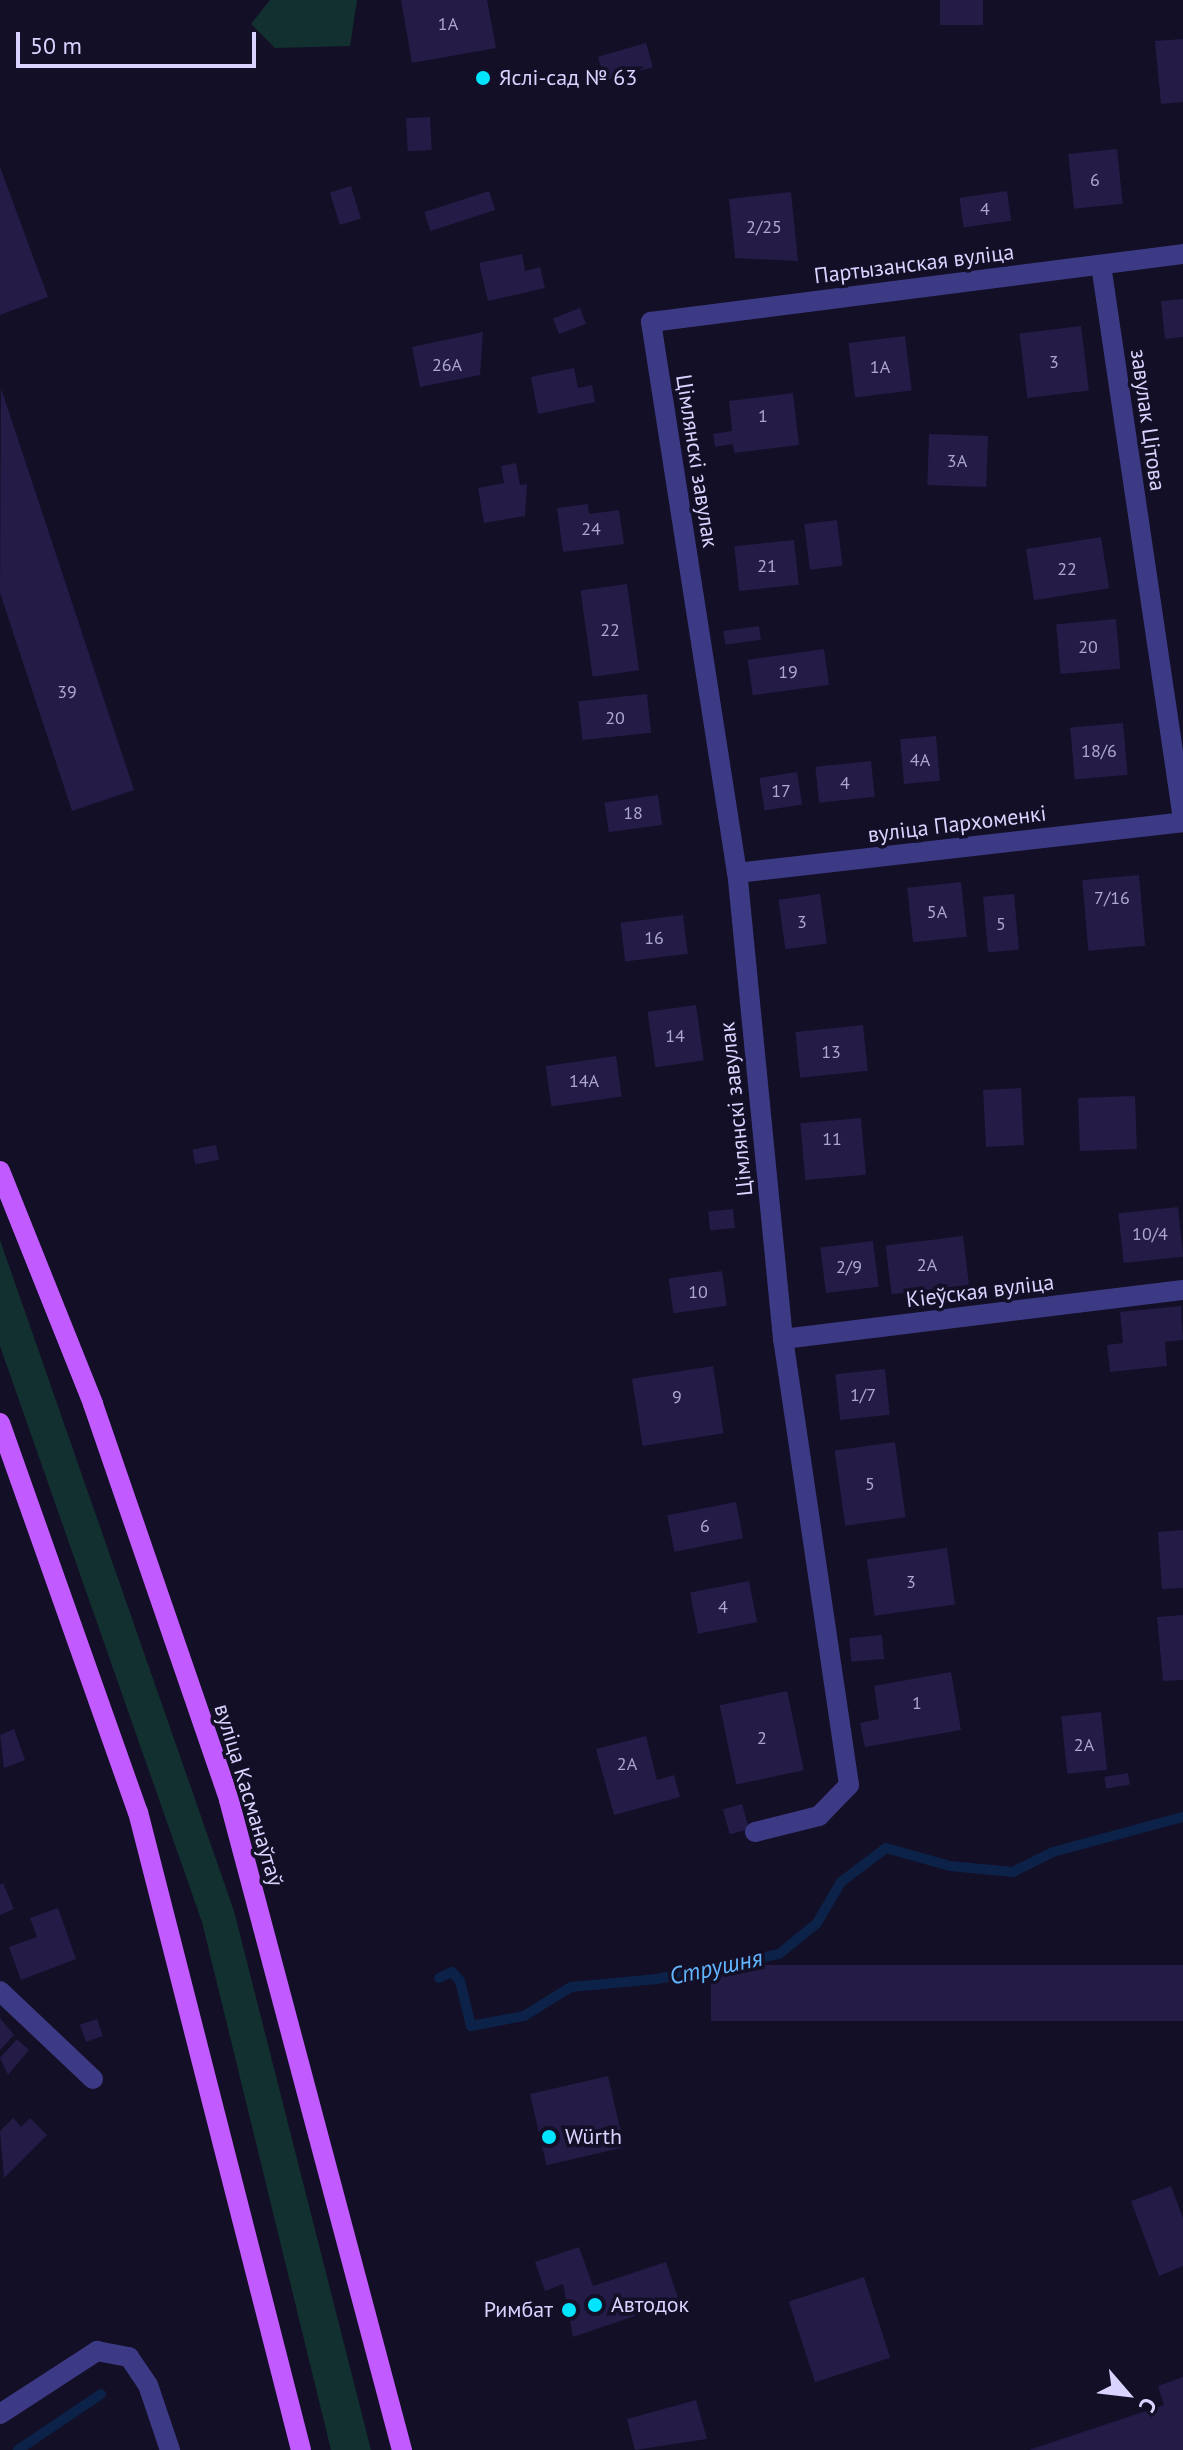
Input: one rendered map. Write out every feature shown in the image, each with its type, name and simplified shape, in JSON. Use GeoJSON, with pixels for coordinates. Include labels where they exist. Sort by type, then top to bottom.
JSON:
{"type":"FeatureCollection","features":[{"type":"Feature","properties":{"kind":"main road","name":"вуліца Касманаўтаў"},"geometry":{"type":"LineString","coordinates":[[0,1171],[93,1404],[229,1800],[402,2450]]}},
{"type":"Feature","properties":{"kind":"main road"},"geometry":{"type":"LineString","coordinates":[[0,1423],[138,1812],[301,2450]]}},
{"type":"Feature","properties":{"kind":"street","name":"Партызанская вуліца"},"geometry":{"type":"LineString","coordinates":[[651,322],[1183,254]]}},
{"type":"Feature","properties":{"kind":"street","name":"завулак Цітова"},"geometry":{"type":"LineString","coordinates":[[1101,265],[1183,821]]}},
{"type":"Feature","properties":{"kind":"street","name":"Цімлянскі завулак"},"geometry":{"type":"LineString","coordinates":[[651,322],[737,873],[783,1339],[849,1785],[819,1816],[755,1832]]}},
{"type":"Feature","properties":{"kind":"street","name":"вуліца Пархоменкі"},"geometry":{"type":"LineString","coordinates":[[737,873],[1183,821]]}},
{"type":"Feature","properties":{"kind":"street","name":"Кіеўская вуліца"},"geometry":{"type":"LineString","coordinates":[[783,1339],[1183,1290]]}},
{"type":"Feature","properties":{"kind":"street"},"geometry":{"type":"LineString","coordinates":[[0,1991],[93,2079]]}},
{"type":"Feature","properties":{"kind":"street"},"geometry":{"type":"LineString","coordinates":[[0,2414],[97,2351],[129,2357],[170,2450]]}},
{"type":"Feature","properties":{"kind":"green space"},"geometry":{"type":"Polygon","coordinates":[[[270,0],[357,0],[350,46],[275,48],[251,24],[270,0]]]}},
{"type":"Feature","properties":{"kind":"green space"},"geometry":{"type":"Polygon","coordinates":[[[0,1240],[234,1911],[371,2450],[331,2450],[202,1922],[0,1346],[0,1240]]]}},
{"type":"Feature","properties":{"kind":"building"},"geometry":{"type":"Polygon","coordinates":[[[401,0],[487,0],[496,48],[412,63],[401,0]]]}},
{"type":"Feature","properties":{"kind":"building"},"geometry":{"type":"Polygon","coordinates":[[[940,0],[983,0],[983,25],[940,25],[940,0]]]}},
{"type":"Feature","properties":{"kind":"building"},"geometry":{"type":"Polygon","coordinates":[[[1183,39],[1183,102],[1161,104],[1155,41],[1183,39]]]}},
{"type":"Feature","properties":{"kind":"building"},"geometry":{"type":"Polygon","coordinates":[[[646,43],[653,67],[605,81],[598,57],[646,43]]]}},
{"type":"Feature","properties":{"kind":"building"},"geometry":{"type":"Polygon","coordinates":[[[430,117],[432,150],[408,151],[406,118],[430,117]]]}},
{"type":"Feature","properties":{"kind":"building"},"geometry":{"type":"Polygon","coordinates":[[[1117,149],[1123,204],[1074,209],[1068,154],[1117,149]]]}},
{"type":"Feature","properties":{"kind":"building"},"geometry":{"type":"Polygon","coordinates":[[[0,167],[48,297],[0,315],[0,167]]]}},
{"type":"Feature","properties":{"kind":"building"},"geometry":{"type":"Polygon","coordinates":[[[351,186],[361,219],[340,225],[330,192],[351,186]]]}},
{"type":"Feature","properties":{"kind":"building"},"geometry":{"type":"Polygon","coordinates":[[[489,191],[495,210],[431,231],[424,212],[489,191]]]}},
{"type":"Feature","properties":{"kind":"building"},"geometry":{"type":"Polygon","coordinates":[[[1007,191],[1011,221],[964,227],[959,198],[1007,191]]]}},
{"type":"Feature","properties":{"kind":"building"},"geometry":{"type":"Polygon","coordinates":[[[791,192],[798,261],[735,258],[729,199],[791,192]]]}},
{"type":"Feature","properties":{"kind":"building"},"geometry":{"type":"Polygon","coordinates":[[[522,254],[525,271],[540,267],[545,288],[488,301],[479,263],[522,254]]]}},
{"type":"Feature","properties":{"kind":"building"},"geometry":{"type":"Polygon","coordinates":[[[1183,299],[1183,337],[1165,339],[1161,301],[1183,299]]]}},
{"type":"Feature","properties":{"kind":"building"},"geometry":{"type":"Polygon","coordinates":[[[580,308],[586,324],[559,334],[553,318],[580,308]]]}},
{"type":"Feature","properties":{"kind":"building"},"geometry":{"type":"Polygon","coordinates":[[[1081,326],[1089,391],[1027,398],[1019,334],[1081,326]]]}},
{"type":"Feature","properties":{"kind":"building"},"geometry":{"type":"Polygon","coordinates":[[[483,332],[480,375],[420,387],[412,347],[483,332]]]}},
{"type":"Feature","properties":{"kind":"building"},"geometry":{"type":"Polygon","coordinates":[[[905,336],[912,391],[855,398],[848,343],[905,336]]]}},
{"type":"Feature","properties":{"kind":"building"},"geometry":{"type":"Polygon","coordinates":[[[574,368],[578,388],[592,385],[595,402],[538,414],[531,377],[574,368]]]}},
{"type":"Feature","properties":{"kind":"building"},"geometry":{"type":"Polygon","coordinates":[[[1,388],[134,790],[72,811],[0,593],[1,388]]]}},
{"type":"Feature","properties":{"kind":"building"},"geometry":{"type":"Polygon","coordinates":[[[793,393],[799,445],[734,453],[733,444],[715,447],[713,434],[732,431],[729,401],[793,393]]]}},
{"type":"Feature","properties":{"kind":"building"},"geometry":{"type":"Polygon","coordinates":[[[929,434],[988,436],[986,487],[927,485],[929,434]]]}},
{"type":"Feature","properties":{"kind":"building"},"geometry":{"type":"Polygon","coordinates":[[[516,463],[520,485],[527,484],[525,516],[484,523],[478,488],[504,483],[501,466],[516,463]]]}},
{"type":"Feature","properties":{"kind":"building"},"geometry":{"type":"Polygon","coordinates":[[[588,504],[589,514],[619,510],[624,544],[563,552],[557,508],[588,504]]]}},
{"type":"Feature","properties":{"kind":"building"},"geometry":{"type":"Polygon","coordinates":[[[837,520],[843,566],[810,570],[804,524],[837,520]]]}},
{"type":"Feature","properties":{"kind":"building"},"geometry":{"type":"Polygon","coordinates":[[[1101,537],[1109,588],[1034,600],[1026,549],[1101,537]]]}},
{"type":"Feature","properties":{"kind":"building"},"geometry":{"type":"Polygon","coordinates":[[[794,540],[799,585],[739,591],[734,546],[794,540]]]}},
{"type":"Feature","properties":{"kind":"building"},"geometry":{"type":"Polygon","coordinates":[[[627,584],[639,670],[593,677],[580,591],[627,584]]]}},
{"type":"Feature","properties":{"kind":"building"},"geometry":{"type":"Polygon","coordinates":[[[1116,619],[1120,669],[1061,674],[1056,624],[1116,619]]]}},
{"type":"Feature","properties":{"kind":"building"},"geometry":{"type":"Polygon","coordinates":[[[759,626],[761,640],[725,645],[723,631],[759,626]]]}},
{"type":"Feature","properties":{"kind":"building"},"geometry":{"type":"Polygon","coordinates":[[[824,649],[829,685],[753,695],[748,660],[824,649]]]}},
{"type":"Feature","properties":{"kind":"building"},"geometry":{"type":"Polygon","coordinates":[[[647,694],[651,733],[582,740],[578,701],[647,694]]]}},
{"type":"Feature","properties":{"kind":"building"},"geometry":{"type":"Polygon","coordinates":[[[1123,723],[1128,775],[1075,779],[1070,728],[1123,723]]]}},
{"type":"Feature","properties":{"kind":"building"},"geometry":{"type":"Polygon","coordinates":[[[936,736],[940,781],[904,784],[900,739],[936,736]]]}},
{"type":"Feature","properties":{"kind":"building"},"geometry":{"type":"Polygon","coordinates":[[[871,761],[875,797],[819,803],[815,767],[871,761]]]}},
{"type":"Feature","properties":{"kind":"building"},"geometry":{"type":"Polygon","coordinates":[[[797,772],[802,805],[765,811],[759,778],[797,772]]]}},
{"type":"Feature","properties":{"kind":"building"},"geometry":{"type":"Polygon","coordinates":[[[658,795],[662,825],[609,832],[605,803],[658,795]]]}},
{"type":"Feature","properties":{"kind":"building"},"geometry":{"type":"Polygon","coordinates":[[[1139,875],[1145,946],[1088,951],[1082,880],[1139,875]]]}},
{"type":"Feature","properties":{"kind":"building"},"geometry":{"type":"Polygon","coordinates":[[[961,882],[967,937],[913,942],[907,888],[961,882]]]}},
{"type":"Feature","properties":{"kind":"building"},"geometry":{"type":"Polygon","coordinates":[[[820,894],[827,944],[785,949],[778,900],[820,894]]]}},
{"type":"Feature","properties":{"kind":"building"},"geometry":{"type":"Polygon","coordinates":[[[1014,894],[1019,950],[988,952],[983,897],[1014,894]]]}},
{"type":"Feature","properties":{"kind":"building"},"geometry":{"type":"Polygon","coordinates":[[[683,915],[688,954],[625,961],[620,923],[683,915]]]}},
{"type":"Feature","properties":{"kind":"building"},"geometry":{"type":"Polygon","coordinates":[[[696,1005],[704,1060],[655,1067],[647,1012],[696,1005]]]}},
{"type":"Feature","properties":{"kind":"building"},"geometry":{"type":"Polygon","coordinates":[[[863,1025],[868,1071],[800,1078],[795,1032],[863,1025]]]}},
{"type":"Feature","properties":{"kind":"building"},"geometry":{"type":"Polygon","coordinates":[[[616,1056],[622,1097],[551,1106],[546,1066],[616,1056]]]}},
{"type":"Feature","properties":{"kind":"building"},"geometry":{"type":"Polygon","coordinates":[[[1021,1088],[1024,1145],[986,1147],[983,1090],[1021,1088]]]}},
{"type":"Feature","properties":{"kind":"building"},"geometry":{"type":"Polygon","coordinates":[[[1135,1096],[1137,1149],[1080,1151],[1078,1098],[1135,1096]]]}},
{"type":"Feature","properties":{"kind":"building"},"geometry":{"type":"Polygon","coordinates":[[[861,1118],[866,1175],[805,1180],[800,1123],[861,1118]]]}},
{"type":"Feature","properties":{"kind":"building"},"geometry":{"type":"Polygon","coordinates":[[[216,1145],[219,1160],[195,1164],[192,1150],[216,1145]]]}},
{"type":"Feature","properties":{"kind":"building"},"geometry":{"type":"Polygon","coordinates":[[[1178,1207],[1183,1257],[1124,1263],[1118,1213],[1178,1207]]]}},
{"type":"Feature","properties":{"kind":"building"},"geometry":{"type":"Polygon","coordinates":[[[733,1209],[735,1228],[710,1231],[708,1212],[733,1209]]]}},
{"type":"Feature","properties":{"kind":"building"},"geometry":{"type":"Polygon","coordinates":[[[963,1236],[969,1285],[892,1294],[886,1246],[963,1236]]]}},
{"type":"Feature","properties":{"kind":"building"},"geometry":{"type":"Polygon","coordinates":[[[873,1241],[879,1287],[826,1293],[820,1247],[873,1241]]]}},
{"type":"Feature","properties":{"kind":"building"},"geometry":{"type":"Polygon","coordinates":[[[722,1271],[727,1306],[673,1313],[669,1279],[722,1271]]]}},
{"type":"Feature","properties":{"kind":"building"},"geometry":{"type":"Polygon","coordinates":[[[1181,1306],[1183,1340],[1165,1342],[1167,1366],[1110,1372],[1107,1345],[1123,1343],[1120,1312],[1181,1306]]]}},
{"type":"Feature","properties":{"kind":"building"},"geometry":{"type":"Polygon","coordinates":[[[713,1366],[724,1433],[643,1446],[632,1379],[713,1366]]]}},
{"type":"Feature","properties":{"kind":"building"},"geometry":{"type":"Polygon","coordinates":[[[885,1369],[890,1415],[840,1420],[835,1374],[885,1369]]]}},
{"type":"Feature","properties":{"kind":"building"},"geometry":{"type":"Polygon","coordinates":[[[895,1442],[906,1517],[845,1526],[835,1450],[895,1442]]]}},
{"type":"Feature","properties":{"kind":"building"},"geometry":{"type":"Polygon","coordinates":[[[736,1502],[743,1538],[674,1552],[667,1515],[736,1502]]]}},
{"type":"Feature","properties":{"kind":"building"},"geometry":{"type":"Polygon","coordinates":[[[1183,1530],[1183,1588],[1162,1589],[1158,1532],[1183,1530]]]}},
{"type":"Feature","properties":{"kind":"building"},"geometry":{"type":"Polygon","coordinates":[[[947,1548],[955,1604],[875,1616],[867,1559],[947,1548]]]}},
{"type":"Feature","properties":{"kind":"building"},"geometry":{"type":"Polygon","coordinates":[[[749,1581],[757,1622],[698,1634],[690,1592],[749,1581]]]}},
{"type":"Feature","properties":{"kind":"building"},"geometry":{"type":"Polygon","coordinates":[[[1183,1615],[1183,1680],[1163,1681],[1157,1617],[1183,1615]]]}},
{"type":"Feature","properties":{"kind":"building"},"geometry":{"type":"Polygon","coordinates":[[[882,1635],[884,1659],[851,1662],[849,1638],[882,1635]]]}},
{"type":"Feature","properties":{"kind":"building"},"geometry":{"type":"Polygon","coordinates":[[[951,1672],[961,1730],[865,1747],[860,1723],[879,1719],[874,1686],[951,1672]]]}},
{"type":"Feature","properties":{"kind":"building"},"geometry":{"type":"Polygon","coordinates":[[[787,1691],[804,1770],[736,1785],[720,1705],[787,1691]]]}},
{"type":"Feature","properties":{"kind":"building"},"geometry":{"type":"Polygon","coordinates":[[[1101,1712],[1107,1770],[1067,1774],[1061,1716],[1101,1712]]]}},
{"type":"Feature","properties":{"kind":"building"},"geometry":{"type":"Polygon","coordinates":[[[14,1729],[25,1760],[4,1768],[0,1735],[14,1729]]]}},
{"type":"Feature","properties":{"kind":"building"},"geometry":{"type":"Polygon","coordinates":[[[646,1736],[657,1780],[674,1775],[680,1797],[614,1815],[596,1749],[646,1736]]]}},
{"type":"Feature","properties":{"kind":"building"},"geometry":{"type":"Polygon","coordinates":[[[1128,1773],[1130,1785],[1106,1789],[1104,1777],[1128,1773]]]}},
{"type":"Feature","properties":{"kind":"building"},"geometry":{"type":"Polygon","coordinates":[[[742,1804],[749,1829],[730,1835],[723,1810],[742,1804]]]}},
{"type":"Feature","properties":{"kind":"building"},"geometry":{"type":"Polygon","coordinates":[[[3,1883],[14,1909],[0,1915],[0,1885],[3,1883]]]}},
{"type":"Feature","properties":{"kind":"building"},"geometry":{"type":"Polygon","coordinates":[[[58,1908],[76,1959],[21,1980],[9,1947],[37,1937],[30,1918],[58,1908]]]}},
{"type":"Feature","properties":{"kind":"building"},"geometry":{"type":"Polygon","coordinates":[[[711,1965],[1183,1965],[1183,2021],[711,2021],[711,1965]]]}},
{"type":"Feature","properties":{"kind":"building"},"geometry":{"type":"Polygon","coordinates":[[[0,2018],[14,2035],[0,2050],[0,2018]]]}},
{"type":"Feature","properties":{"kind":"building"},"geometry":{"type":"Polygon","coordinates":[[[97,2019],[103,2036],[86,2042],[80,2025],[97,2019]]]}},
{"type":"Feature","properties":{"kind":"building"},"geometry":{"type":"Polygon","coordinates":[[[17,2039],[29,2050],[8,2075],[0,2058],[17,2039]]]}},
{"type":"Feature","properties":{"kind":"building"},"geometry":{"type":"Polygon","coordinates":[[[608,2076],[624,2147],[546,2165],[530,2094],[608,2076]]]}},
{"type":"Feature","properties":{"kind":"building"},"geometry":{"type":"Polygon","coordinates":[[[13,2118],[21,2127],[30,2118],[47,2135],[4,2178],[0,2131],[13,2118]]]}},
{"type":"Feature","properties":{"kind":"building"},"geometry":{"type":"Polygon","coordinates":[[[1171,2186],[1183,2218],[1183,2266],[1159,2276],[1131,2201],[1171,2186]]]}},
{"type":"Feature","properties":{"kind":"building","name":"Автодок"},"geometry":{"type":"Polygon","coordinates":[[[579,2247],[593,2286],[666,2262],[679,2301],[573,2337],[563,2284],[545,2291],[535,2262],[579,2247]]]}},
{"type":"Feature","properties":{"kind":"building"},"geometry":{"type":"Polygon","coordinates":[[[864,2277],[890,2358],[815,2382],[789,2301],[864,2277]]]}},
{"type":"Feature","properties":{"kind":"building"},"geometry":{"type":"Polygon","coordinates":[[[1183,2377],[1183,2450],[1029,2450],[1164,2405],[1158,2386],[1183,2377]]]}},
{"type":"Feature","properties":{"kind":"building"},"geometry":{"type":"Polygon","coordinates":[[[696,2400],[707,2439],[635,2450],[627,2419],[696,2400]]]}},
{"type":"Feature","properties":{"kind":"waterway","name":"Струшня"},"geometry":{"type":"LineString","coordinates":[[439,1978],[452,1972],[460,1981],[471,2026],[524,2016],[571,1987],[657,1979],[779,1954],[817,1923],[841,1882],[886,1848],[950,1866],[1013,1872],[1053,1852],[1183,1817]]}},
{"type":"Feature","properties":{"kind":"waterway","name":"Струшня"},"geometry":{"type":"LineString","coordinates":[[18,2450],[101,2394]]}},
{"type":"Feature","properties":{"kind":"place","name":"Яслі-сад № 63"},"geometry":{"type":"Point","coordinates":[483,78]}},
{"type":"Feature","properties":{"kind":"place","name":"Würth"},"geometry":{"type":"Point","coordinates":[549,2137]}},
{"type":"Feature","properties":{"kind":"place","name":"Автодок"},"geometry":{"type":"Point","coordinates":[595,2305]}},
{"type":"Feature","properties":{"kind":"place","name":"Римбат"},"geometry":{"type":"Point","coordinates":[569,2310]}}]}
